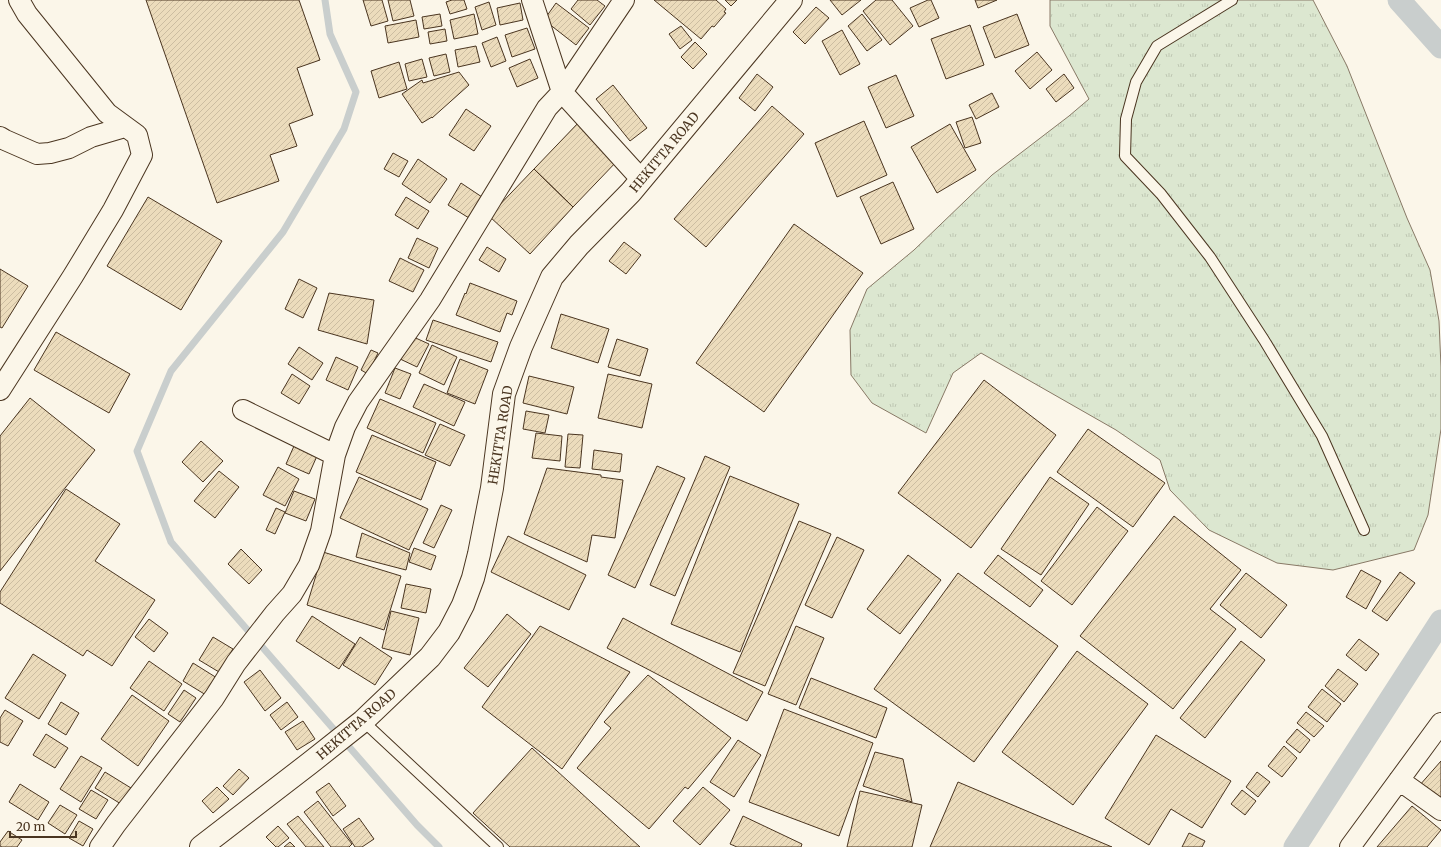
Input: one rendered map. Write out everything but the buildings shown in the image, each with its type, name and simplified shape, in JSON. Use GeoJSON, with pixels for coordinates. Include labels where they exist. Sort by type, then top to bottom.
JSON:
{"type":"FeatureCollection","features":[{"type":"Feature","properties":{"kind":"main road","name":"HEKITTA ROAD"},"geometry":{"type":"LineString","coordinates":[[212,844],[356,726],[430,657],[449,632],[463,605],[473,578],[479,554],[492,488],[504,394],[521,347],[552,277],[579,245],[631,192],[791,0]]}},
{"type":"Feature","properties":{"kind":"street"},"geometry":{"type":"LineString","coordinates":[[0,390],[113,210],[142,155],[137,135],[106,113],[27,14],[19,0]]}},
{"type":"Feature","properties":{"kind":"street"},"geometry":{"type":"LineString","coordinates":[[532,0],[562,92],[641,179]]}},
{"type":"Feature","properties":{"kind":"street"},"geometry":{"type":"LineString","coordinates":[[100,847],[116,824],[214,698],[236,664],[275,613],[292,594],[310,564],[321,531],[335,455],[345,427],[358,402],[430,300],[487,204],[547,108],[562,92],[624,0]]}},
{"type":"Feature","properties":{"kind":"street"},"geometry":{"type":"LineString","coordinates":[[0,137],[37,154],[50,153],[70,148],[91,137],[125,127]]}},
{"type":"Feature","properties":{"kind":"street"},"geometry":{"type":"LineString","coordinates":[[243,410],[335,455]]}},
{"type":"Feature","properties":{"kind":"street"},"geometry":{"type":"LineString","coordinates":[[1350,847],[1441,723]]}},
{"type":"Feature","properties":{"kind":"street"},"geometry":{"type":"LineString","coordinates":[[1399,780],[1441,810]]}},
{"type":"Feature","properties":{"kind":"lane"},"geometry":{"type":"LineString","coordinates":[[1232,0],[1157,46],[1136,82],[1126,119],[1125,156],[1161,194],[1210,257],[1264,340],[1322,436],[1364,530]]}},
{"type":"Feature","properties":{"kind":"lane"},"geometry":{"type":"LineString","coordinates":[[356,726],[498,847]]}},
{"type":"Feature","properties":{"kind":"green space"},"geometry":{"type":"Polygon","coordinates":[[[1050,0],[1313,0],[1347,66],[1407,218],[1430,270],[1439,321],[1441,429],[1428,515],[1414,550],[1333,570],[1277,563],[1209,530],[1170,490],[1160,460],[1116,430],[981,353],[953,373],[926,433],[872,403],[851,375],[850,330],[867,289],[914,250],[992,175],[1089,99],[1050,26],[1050,0]]]}},
{"type":"Feature","properties":{"kind":"waterway"},"geometry":{"type":"LineString","coordinates":[[325,0],[330,34],[356,92],[344,129],[283,232],[171,371],[137,451],[171,542],[417,825],[439,847]]}},
{"type":"Feature","properties":{"kind":"waterway"},"geometry":{"type":"LineString","coordinates":[[1399,0],[1441,47]]}},
{"type":"Feature","properties":{"kind":"waterway"},"geometry":{"type":"LineString","coordinates":[[1295,847],[1441,621]]}}]}
